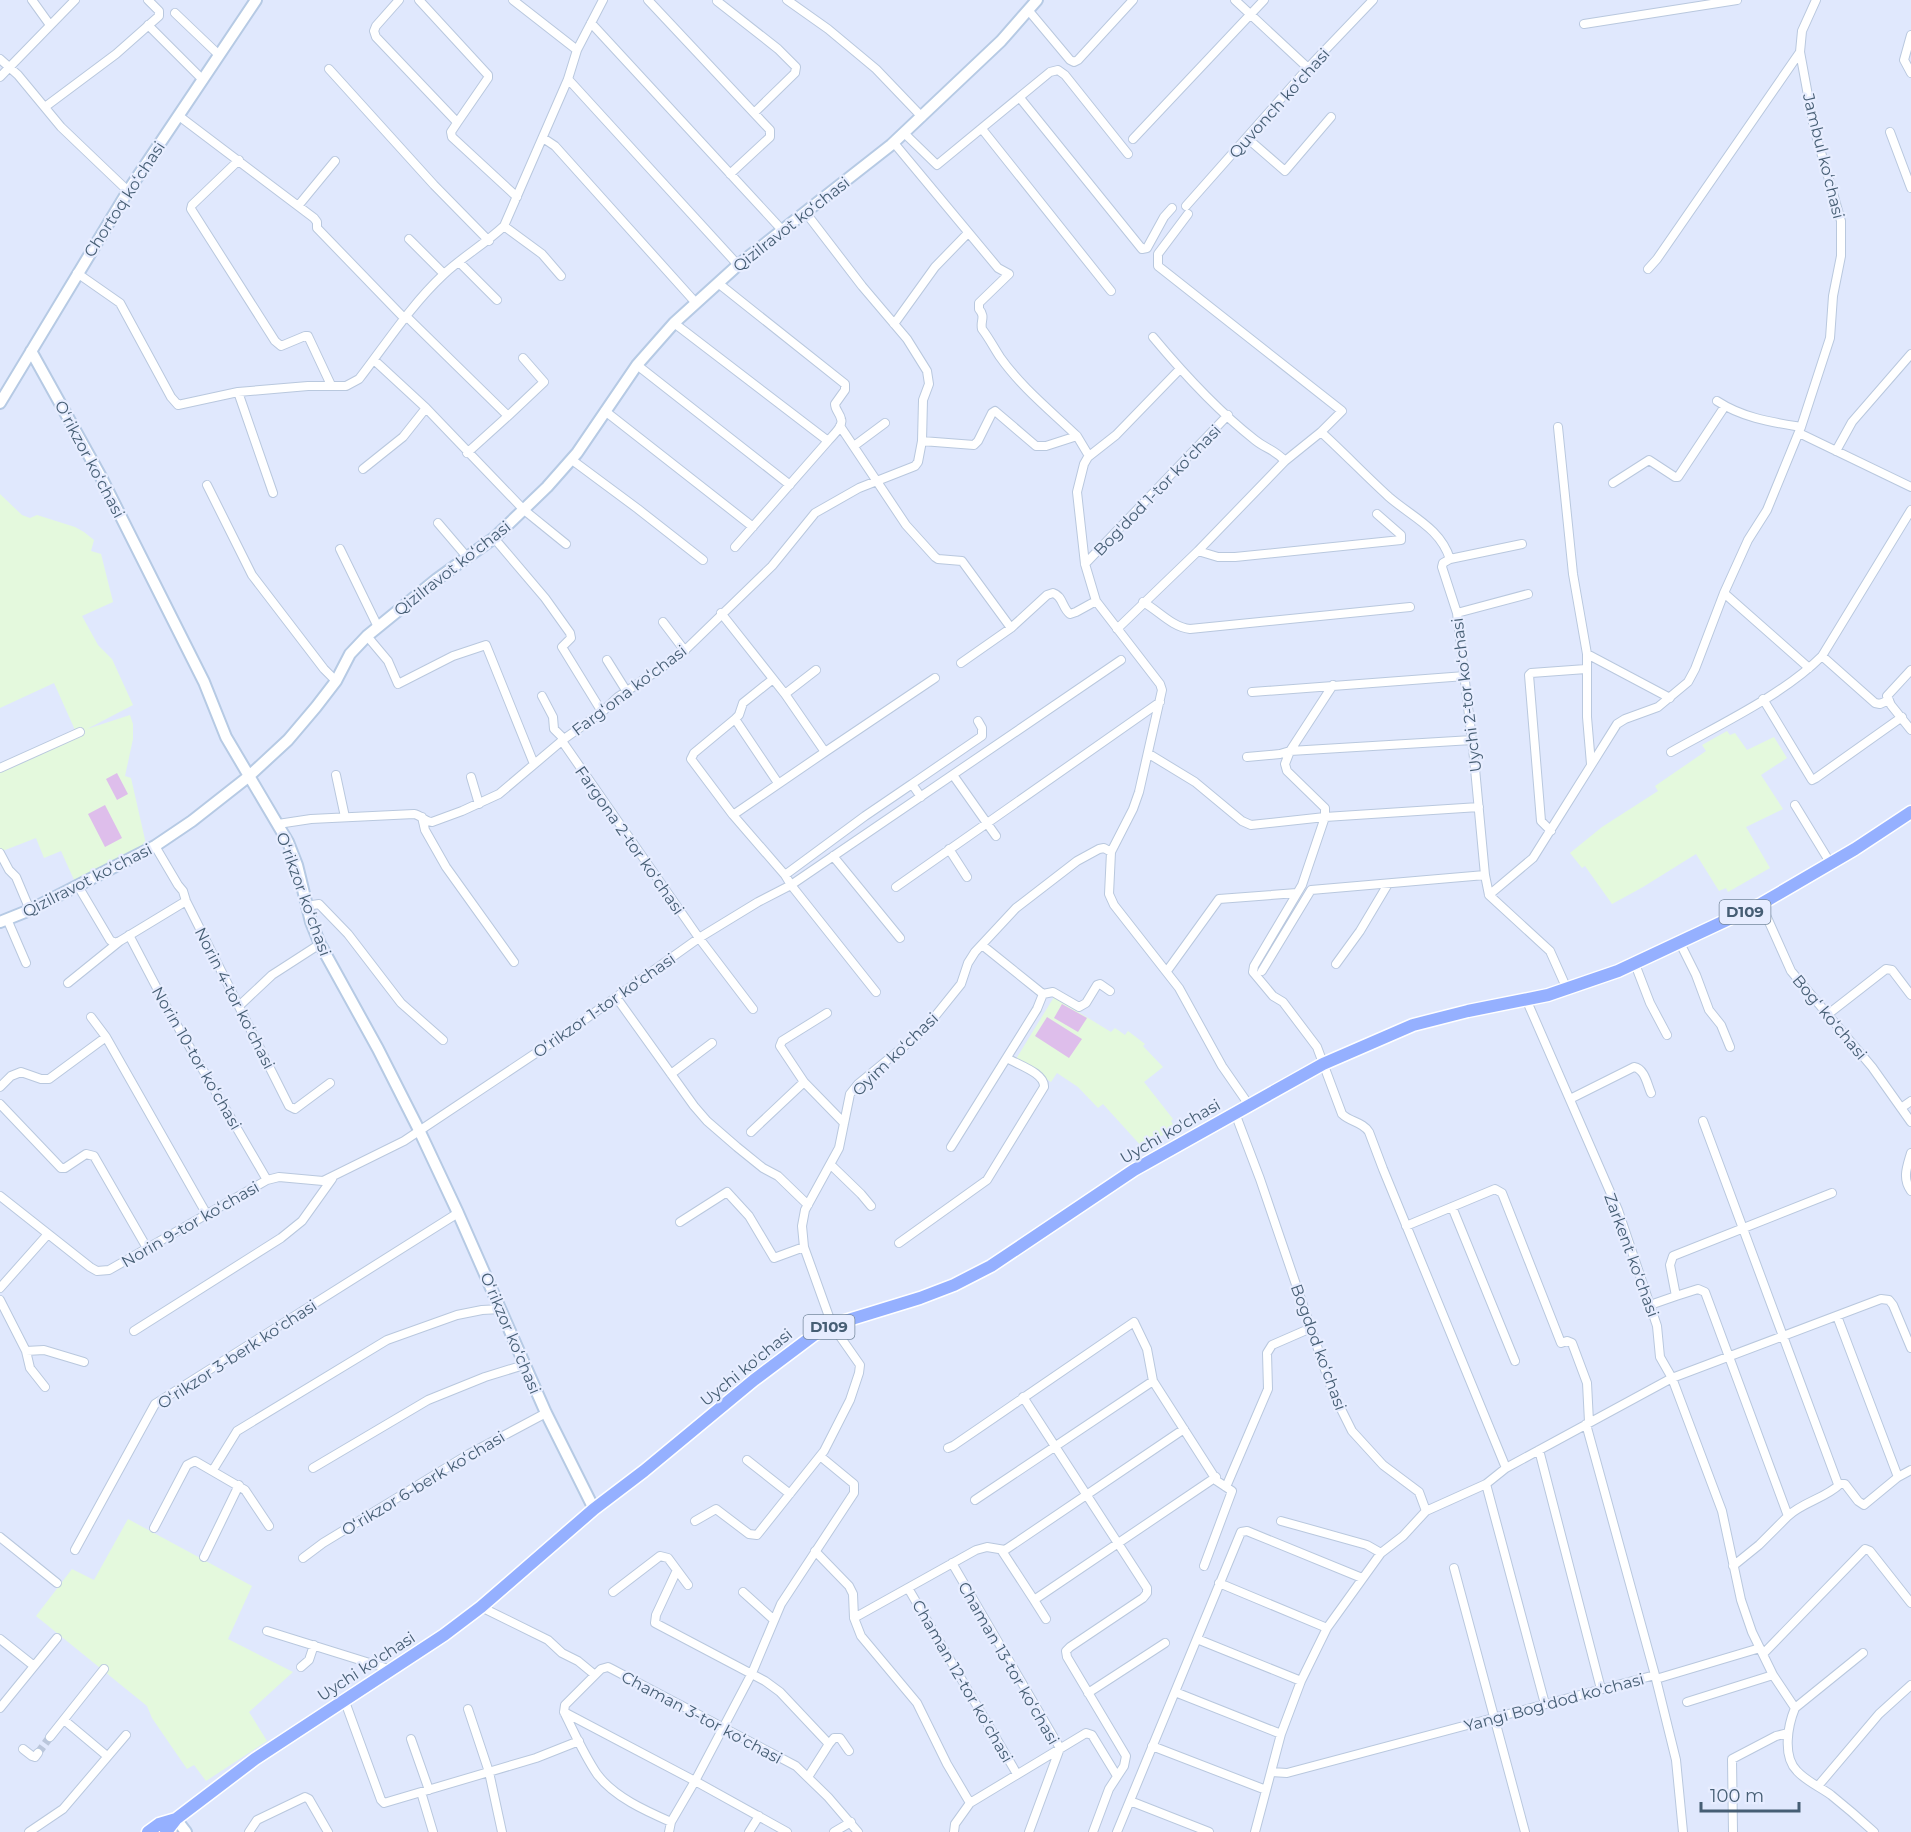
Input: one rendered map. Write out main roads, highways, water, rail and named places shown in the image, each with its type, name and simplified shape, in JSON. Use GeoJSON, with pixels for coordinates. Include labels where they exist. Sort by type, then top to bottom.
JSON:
{"type":"FeatureCollection","features":[{"type":"Feature","properties":{"kind":"main road","name":"Chortoq koʻchasi"},"geometry":{"type":"LineString","coordinates":[[0,403],[128,192],[256,0]]}},
{"type":"Feature","properties":{"kind":"main road","name":"Qizilravot koʻchasi"},"geometry":{"type":"LineString","coordinates":[[4,921],[155,846],[192,821],[248,777],[288,740],[336,681],[350,654],[367,636],[494,538],[572,460],[637,366],[674,323],[738,265],[894,143],[1001,41],[1037,0]]}},
{"type":"Feature","properties":{"kind":"main road","name":"Oʻrikzor koʻchasi"},"geometry":{"type":"LineString","coordinates":[[32,351],[106,487],[204,682],[226,737],[278,824],[297,865],[306,906],[320,944],[378,1049],[419,1130],[546,1413],[594,1509]]}},
{"type":"Feature","properties":{"kind":"main road","name":"Uychi ko'chasi"},"geometry":{"type":"LineString","coordinates":[[166,1832],[176,1819],[255,1759],[444,1635],[594,1509],[798,1345],[832,1325],[920,1298],[954,1285],[991,1266],[1134,1170],[1323,1064],[1413,1025],[1567,989],[1635,964],[1761,904],[1831,864],[1911,812]]}},
{"type":"Feature","properties":{"kind":"main road","name":"Uychi ko'chasi"},"geometry":{"type":"LineString","coordinates":[[148,1832],[159,1824],[176,1819]]}},
{"type":"Feature","properties":{"kind":"main road"},"geometry":{"type":"LineString","coordinates":[[176,1819],[186,1832]]}},
{"type":"Feature","properties":{"kind":"tunnel"},"geometry":{"type":"LineString","coordinates":[[38,1753],[50,1737]]}}]}
